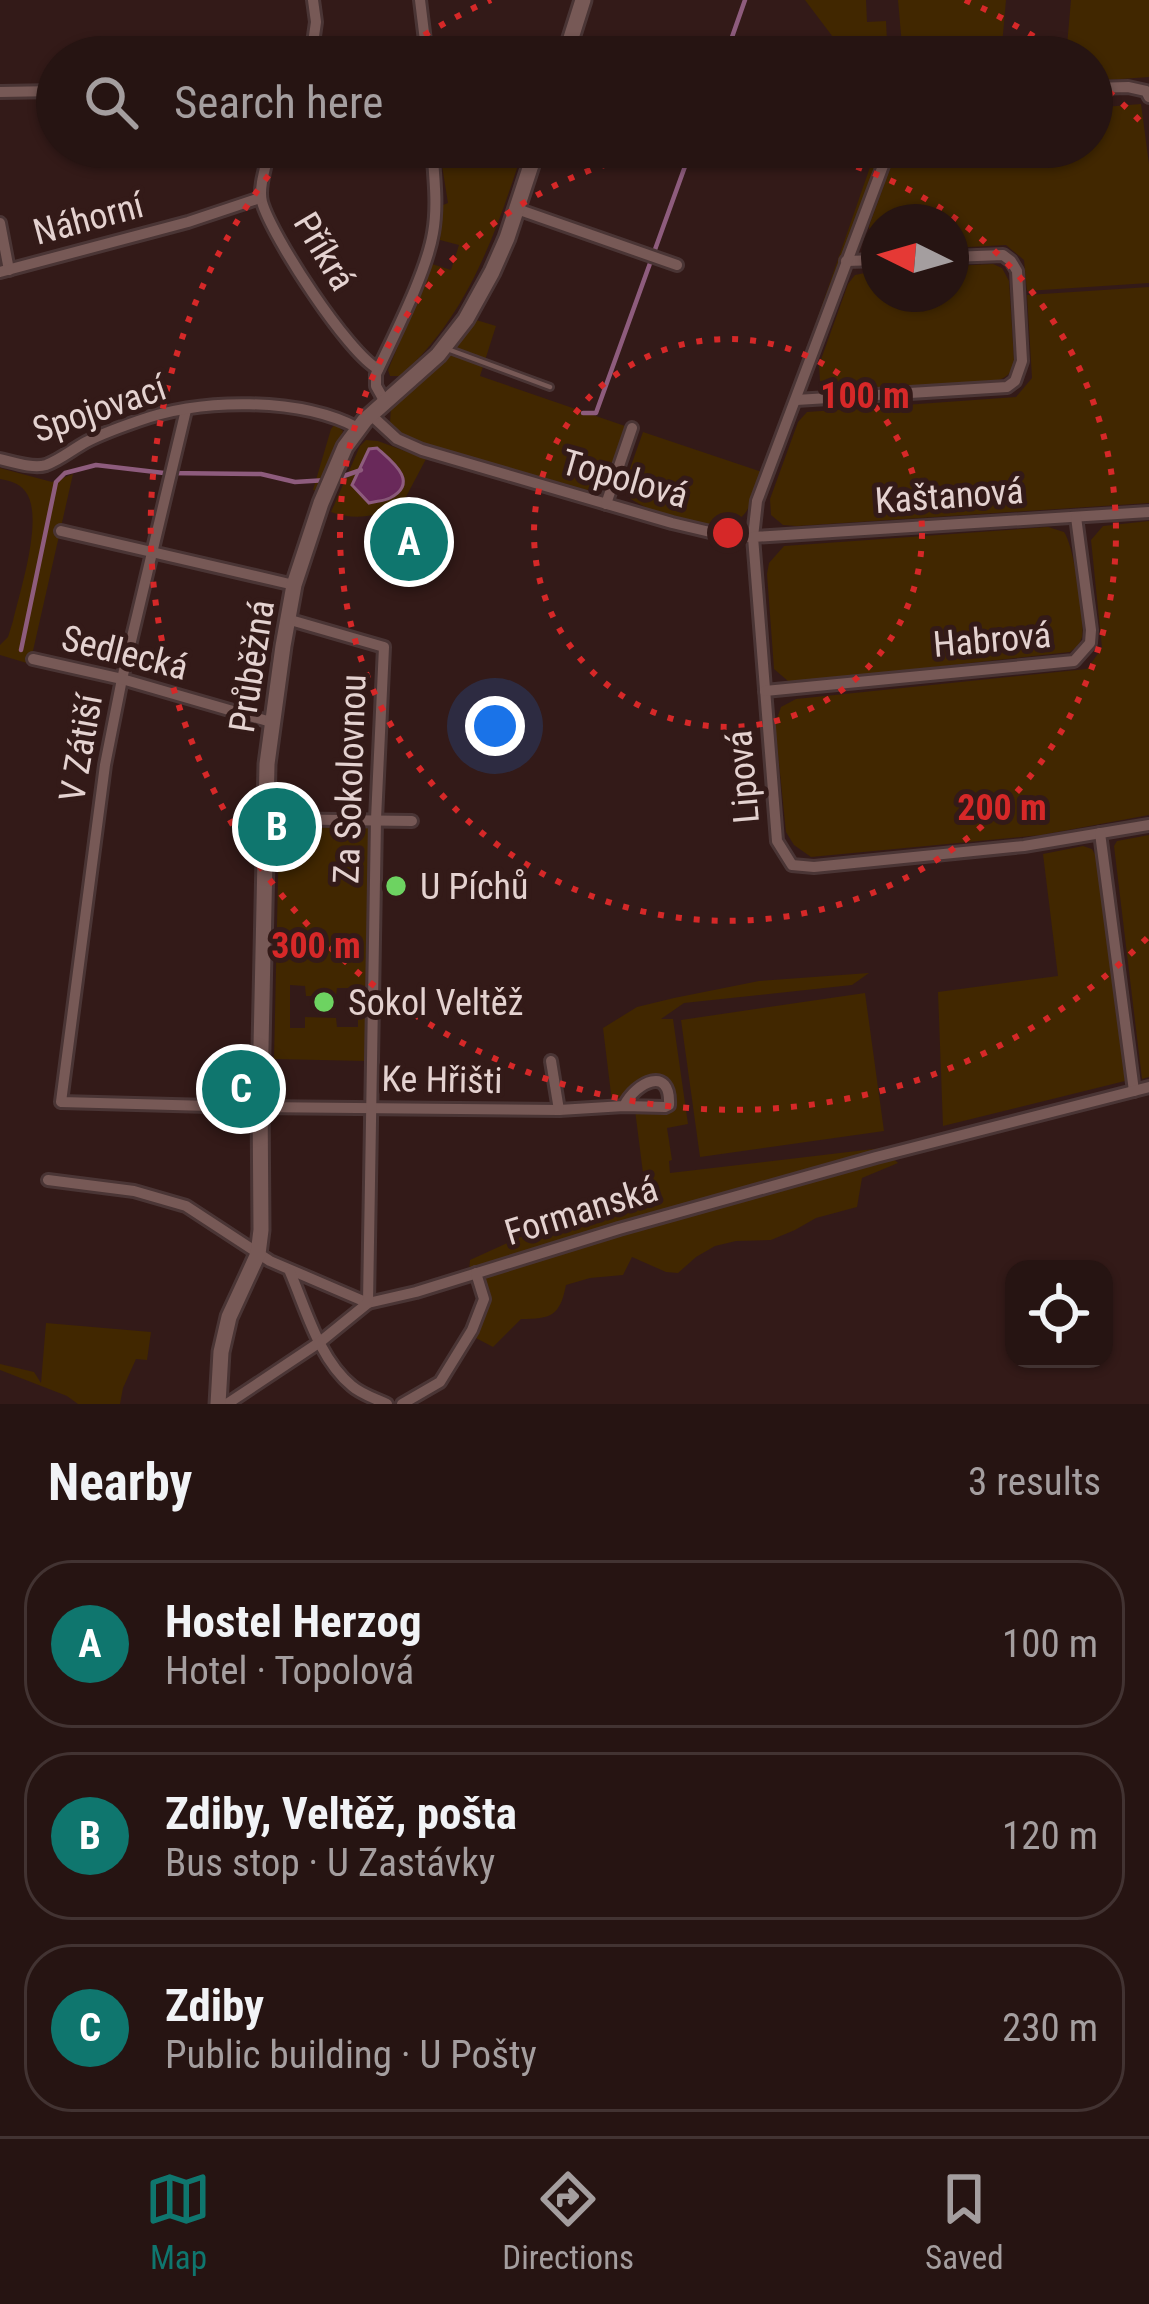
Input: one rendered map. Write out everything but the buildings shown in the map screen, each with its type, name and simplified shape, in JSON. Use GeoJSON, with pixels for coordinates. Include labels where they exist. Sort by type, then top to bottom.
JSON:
{"type":"FeatureCollection","features":[{"type":"Feature","properties":{"kind":"street"},"geometry":{"type":"LineString","coordinates":[[313,0],[314,36]]}},
{"type":"Feature","properties":{"kind":"street"},"geometry":{"type":"LineString","coordinates":[[420,0],[425,36]]}},
{"type":"Feature","properties":{"kind":"street"},"geometry":{"type":"LineString","coordinates":[[572,36],[583,0]]}},
{"type":"Feature","properties":{"kind":"street"},"geometry":{"type":"LineString","coordinates":[[1113,87],[1146,91],[1149,97]]}},
{"type":"Feature","properties":{"kind":"street"},"geometry":{"type":"LineString","coordinates":[[0,92],[36,91]]}},
{"type":"Feature","properties":{"kind":"street","name":"Příkrá"},"geometry":{"type":"LineString","coordinates":[[266,168],[260,199],[286,250],[329,317],[378,370]]}},
{"type":"Feature","properties":{"kind":"street"},"geometry":{"type":"LineString","coordinates":[[385,402],[375,382],[431,243],[433,168]]}},
{"type":"Feature","properties":{"kind":"street","name":"Průběžná"},"geometry":{"type":"LineString","coordinates":[[222,1404],[221,1352],[229,1318],[258,1254],[261,1230],[266,819],[271,722],[294,585],[345,446],[445,346],[474,305],[492,272],[530,168]]}},
{"type":"Feature","properties":{"kind":"street"},"geometry":{"type":"LineString","coordinates":[[753,537],[757,501],[882,168]]}},
{"type":"Feature","properties":{"kind":"street","name":"Náhorní"},"geometry":{"type":"LineString","coordinates":[[4,271],[260,199]]}},
{"type":"Feature","properties":{"kind":"street"},"geometry":{"type":"LineString","coordinates":[[517,208],[677,265]]}},
{"type":"Feature","properties":{"kind":"street"},"geometry":{"type":"LineString","coordinates":[[0,223],[4,271]]}},
{"type":"Feature","properties":{"kind":"street"},"geometry":{"type":"LineString","coordinates":[[796,400],[1007,387],[1015,381],[1022,362],[1017,271],[1003,255],[969,256]]}},
{"type":"Feature","properties":{"kind":"street"},"geometry":{"type":"LineString","coordinates":[[846,261],[861,261]]}},
{"type":"Feature","properties":{"kind":"street","name":"Spojovací"},"geometry":{"type":"LineString","coordinates":[[0,459],[42,467],[91,439],[145,418],[230,405],[269,405],[334,417],[358,428]]}},
{"type":"Feature","properties":{"kind":"street","name":"V Zátiší"},"geometry":{"type":"LineString","coordinates":[[61,1102],[105,764],[186,410]]}},
{"type":"Feature","properties":{"kind":"street","name":"Topolová"},"geometry":{"type":"LineString","coordinates":[[371,415],[409,446],[606,504],[727,536],[753,537]]}},
{"type":"Feature","properties":{"kind":"street"},"geometry":{"type":"LineString","coordinates":[[606,504],[632,428]]}},
{"type":"Feature","properties":{"kind":"street","name":"Kaštanová"},"geometry":{"type":"LineString","coordinates":[[753,537],[1149,512]]}},
{"type":"Feature","properties":{"kind":"street","name":"Habrová"},"geometry":{"type":"LineString","coordinates":[[765,691],[1074,661],[1090,643],[1091,630],[1076,517]]}},
{"type":"Feature","properties":{"kind":"street"},"geometry":{"type":"LineString","coordinates":[[61,531],[294,585]]}},
{"type":"Feature","properties":{"kind":"street","name":"Lipová"},"geometry":{"type":"LineString","coordinates":[[753,537],[777,842],[792,865],[814,867],[977,850],[1149,825]]}},
{"type":"Feature","properties":{"kind":"street","name":"Za Sokolovnou"},"geometry":{"type":"LineString","coordinates":[[287,619],[384,646],[376,819],[368,1303]]}},
{"type":"Feature","properties":{"kind":"street","name":"Sedlecká"},"geometry":{"type":"LineString","coordinates":[[33,659],[271,722]]}},
{"type":"Feature","properties":{"kind":"street"},"geometry":{"type":"LineString","coordinates":[[266,819],[412,820]]}},
{"type":"Feature","properties":{"kind":"street"},"geometry":{"type":"LineString","coordinates":[[1100,833],[1134,1091]]}},
{"type":"Feature","properties":{"kind":"street"},"geometry":{"type":"LineString","coordinates":[[551,1061],[559,1110]]}},
{"type":"Feature","properties":{"kind":"street","name":"Formanská"},"geometry":{"type":"LineString","coordinates":[[368,1303],[790,1181],[1149,1087]]}},
{"type":"Feature","properties":{"kind":"street","name":"Ke Hřišti"},"geometry":{"type":"LineString","coordinates":[[61,1102],[559,1110],[624,1106]]}},
{"type":"Feature","properties":{"kind":"street"},"geometry":{"type":"LineString","coordinates":[[48,1180],[134,1190],[186,1206],[258,1254],[368,1303],[320,1342],[222,1404]]}},
{"type":"Feature","properties":{"kind":"street"},"geometry":{"type":"LineString","coordinates":[[290,1271],[336,1368],[353,1388],[387,1404]]}},
{"type":"Feature","properties":{"kind":"street"},"geometry":{"type":"LineString","coordinates":[[402,1404],[440,1382],[472,1330],[484,1299],[476,1274]]}},
{"type":"Feature","properties":{"kind":"lane"},"geometry":{"type":"LineString","coordinates":[[445,346],[550,387]]}},
{"type":"Feature","properties":{"kind":"shaded area"},"geometry":{"type":"Polygon","coordinates":[[[805,0],[866,0],[867,22],[886,21],[887,36],[832,36],[805,0]]]}},
{"type":"Feature","properties":{"kind":"shaded area"},"geometry":{"type":"Polygon","coordinates":[[[898,0],[1006,0],[1003,36],[901,36],[898,0]]]}},
{"type":"Feature","properties":{"kind":"shaded area"},"geometry":{"type":"Polygon","coordinates":[[[1071,0],[1149,0],[1149,77],[1113,80],[1113,36],[1068,36],[1071,0]]]}},
{"type":"Feature","properties":{"kind":"shaded area"},"geometry":{"type":"Polygon","coordinates":[[[1141,104],[1149,164],[1149,283],[1027,291],[1024,260],[1006,245],[969,247],[969,204],[877,204],[890,168],[1113,168],[1113,106],[1141,104]]]}},
{"type":"Feature","properties":{"kind":"shaded area"},"geometry":{"type":"Polygon","coordinates":[[[442,168],[517,168],[491,240],[462,300],[424,353],[400,376],[390,376],[388,370],[432,264],[451,270],[459,245],[440,240],[443,205],[448,203],[442,168]]]}},
{"type":"Feature","properties":{"kind":"shaded area"},"geometry":{"type":"Polygon","coordinates":[[[870,168],[879,168],[865,204],[861,204],[861,216],[764,472],[870,168]]]}},
{"type":"Feature","properties":{"kind":"shaded area"},"geometry":{"type":"Polygon","coordinates":[[[993,264],[1002,268],[1009,281],[1014,360],[1006,376],[995,381],[839,391],[820,381],[819,365],[855,275],[861,274],[861,312],[969,312],[969,265],[993,264]]]}},
{"type":"Feature","properties":{"kind":"shaded area"},"geometry":{"type":"Polygon","coordinates":[[[1149,287],[1149,503],[797,526],[783,525],[771,515],[770,499],[798,422],[807,412],[1016,397],[1032,378],[1027,295],[1149,287]]]}},
{"type":"Feature","properties":{"kind":"shaded area"},"geometry":{"type":"Polygon","coordinates":[[[473,319],[496,326],[480,376],[625,426],[613,464],[596,486],[587,490],[425,444],[406,438],[390,423],[391,406],[441,362],[473,319]]]}},
{"type":"Feature","properties":{"kind":"shaded area"},"geometry":{"type":"Polygon","coordinates":[[[335,424],[343,431],[318,491],[313,490],[331,429],[335,424]]]}},
{"type":"Feature","properties":{"kind":"shaded area"},"geometry":{"type":"Polygon","coordinates":[[[643,432],[762,472],[746,512],[736,521],[711,525],[676,519],[631,499],[622,491],[643,432]]]}},
{"type":"Feature","properties":{"kind":"shaded area"},"geometry":{"type":"Polygon","coordinates":[[[366,440],[378,441],[426,459],[399,510],[357,517],[331,512],[366,440]],[[384,455],[359,475],[353,485],[363,499],[386,500],[392,460],[384,455]]]}},
{"type":"Feature","properties":{"kind":"shaded area"},"geometry":{"type":"Polygon","coordinates":[[[377,448],[400,472],[403,485],[390,498],[369,503],[352,485],[369,449],[377,448]]]}},
{"type":"Feature","properties":{"kind":"shaded area"},"geometry":{"type":"Polygon","coordinates":[[[0,468],[52,482],[73,474],[30,664],[0,655],[25,573],[33,517],[25,491],[0,479],[0,468]]]}},
{"type":"Feature","properties":{"kind":"shaded area"},"geometry":{"type":"Polygon","coordinates":[[[1149,521],[1149,815],[1041,835],[811,857],[794,845],[786,832],[775,724],[781,707],[796,699],[1087,669],[1102,648],[1091,540],[1103,526],[1149,521]]]}},
{"type":"Feature","properties":{"kind":"shaded area"},"geometry":{"type":"Polygon","coordinates":[[[1048,527],[1064,532],[1078,583],[1082,637],[1070,652],[797,682],[774,669],[767,574],[769,563],[784,546],[1048,527]]]}},
{"type":"Feature","properties":{"kind":"shaded area"},"geometry":{"type":"Polygon","coordinates":[[[286,826],[369,827],[366,1061],[274,1059],[279,835],[285,835],[286,826]],[[290,985],[290,1028],[305,1028],[305,1017],[336,1018],[337,1027],[358,1027],[358,988],[337,988],[336,996],[306,996],[305,986],[290,985]]]}},
{"type":"Feature","properties":{"kind":"shaded area"},"geometry":{"type":"Polygon","coordinates":[[[1149,835],[1149,1077],[1142,1079],[1114,846],[1117,841],[1149,835]]]}},
{"type":"Feature","properties":{"kind":"shaded area"},"geometry":{"type":"Polygon","coordinates":[[[1083,846],[1096,856],[1125,1081],[943,1126],[938,992],[1058,976],[1043,854],[1083,846]]]}},
{"type":"Feature","properties":{"kind":"shaded area"},"geometry":{"type":"Polygon","coordinates":[[[869,973],[852,985],[684,1003],[661,1019],[673,1019],[688,1124],[667,1128],[670,1173],[882,1148],[898,1163],[862,1178],[857,1207],[816,1218],[771,1240],[715,1246],[678,1273],[632,1257],[623,1275],[566,1285],[552,1314],[521,1319],[493,1347],[474,1337],[488,1303],[484,1279],[469,1271],[470,1260],[644,1181],[635,1110],[677,1108],[676,1095],[664,1086],[643,1083],[612,1102],[603,1028],[637,1007],[674,998],[759,981],[869,973]]]}},
{"type":"Feature","properties":{"kind":"shaded area"},"geometry":{"type":"Polygon","coordinates":[[[865,993],[884,1131],[700,1157],[681,1020],[865,993]]]}},
{"type":"Feature","properties":{"kind":"shaded area"},"geometry":{"type":"Polygon","coordinates":[[[46,1323],[151,1332],[147,1360],[136,1359],[120,1404],[78,1404],[0,1370],[0,1364],[34,1372],[41,1383],[46,1323]]]}},
{"type":"Feature","properties":{"kind":"waterway"},"geometry":{"type":"LineString","coordinates":[[732,36],[745,0]]}},
{"type":"Feature","properties":{"kind":"waterway"},"geometry":{"type":"LineString","coordinates":[[583,413],[596,413],[684,168]]}},
{"type":"Feature","properties":{"kind":"waterway"},"geometry":{"type":"LineString","coordinates":[[21,650],[56,482],[65,473],[96,465],[164,473],[261,474],[295,482],[327,480]]}},
{"type":"Feature","properties":{"kind":"waterway"},"geometry":{"type":"LineString","coordinates":[[338,478],[361,470]]}},
{"type":"Feature","properties":{"kind":"place","name":"Hostel Herzog"},"geometry":{"type":"Point","coordinates":[409,542]}},
{"type":"Feature","properties":{"kind":"place","name":"Zdiby, Veltěž, pošta"},"geometry":{"type":"Point","coordinates":[277,827]}},
{"type":"Feature","properties":{"kind":"place","name":"U Píchů"},"geometry":{"type":"Point","coordinates":[396,886]}},
{"type":"Feature","properties":{"kind":"place","name":"Sokol Veltěž"},"geometry":{"type":"Point","coordinates":[324,1002]}},
{"type":"Feature","properties":{"kind":"place","name":"Zdiby"},"geometry":{"type":"Point","coordinates":[241,1089]}}]}
